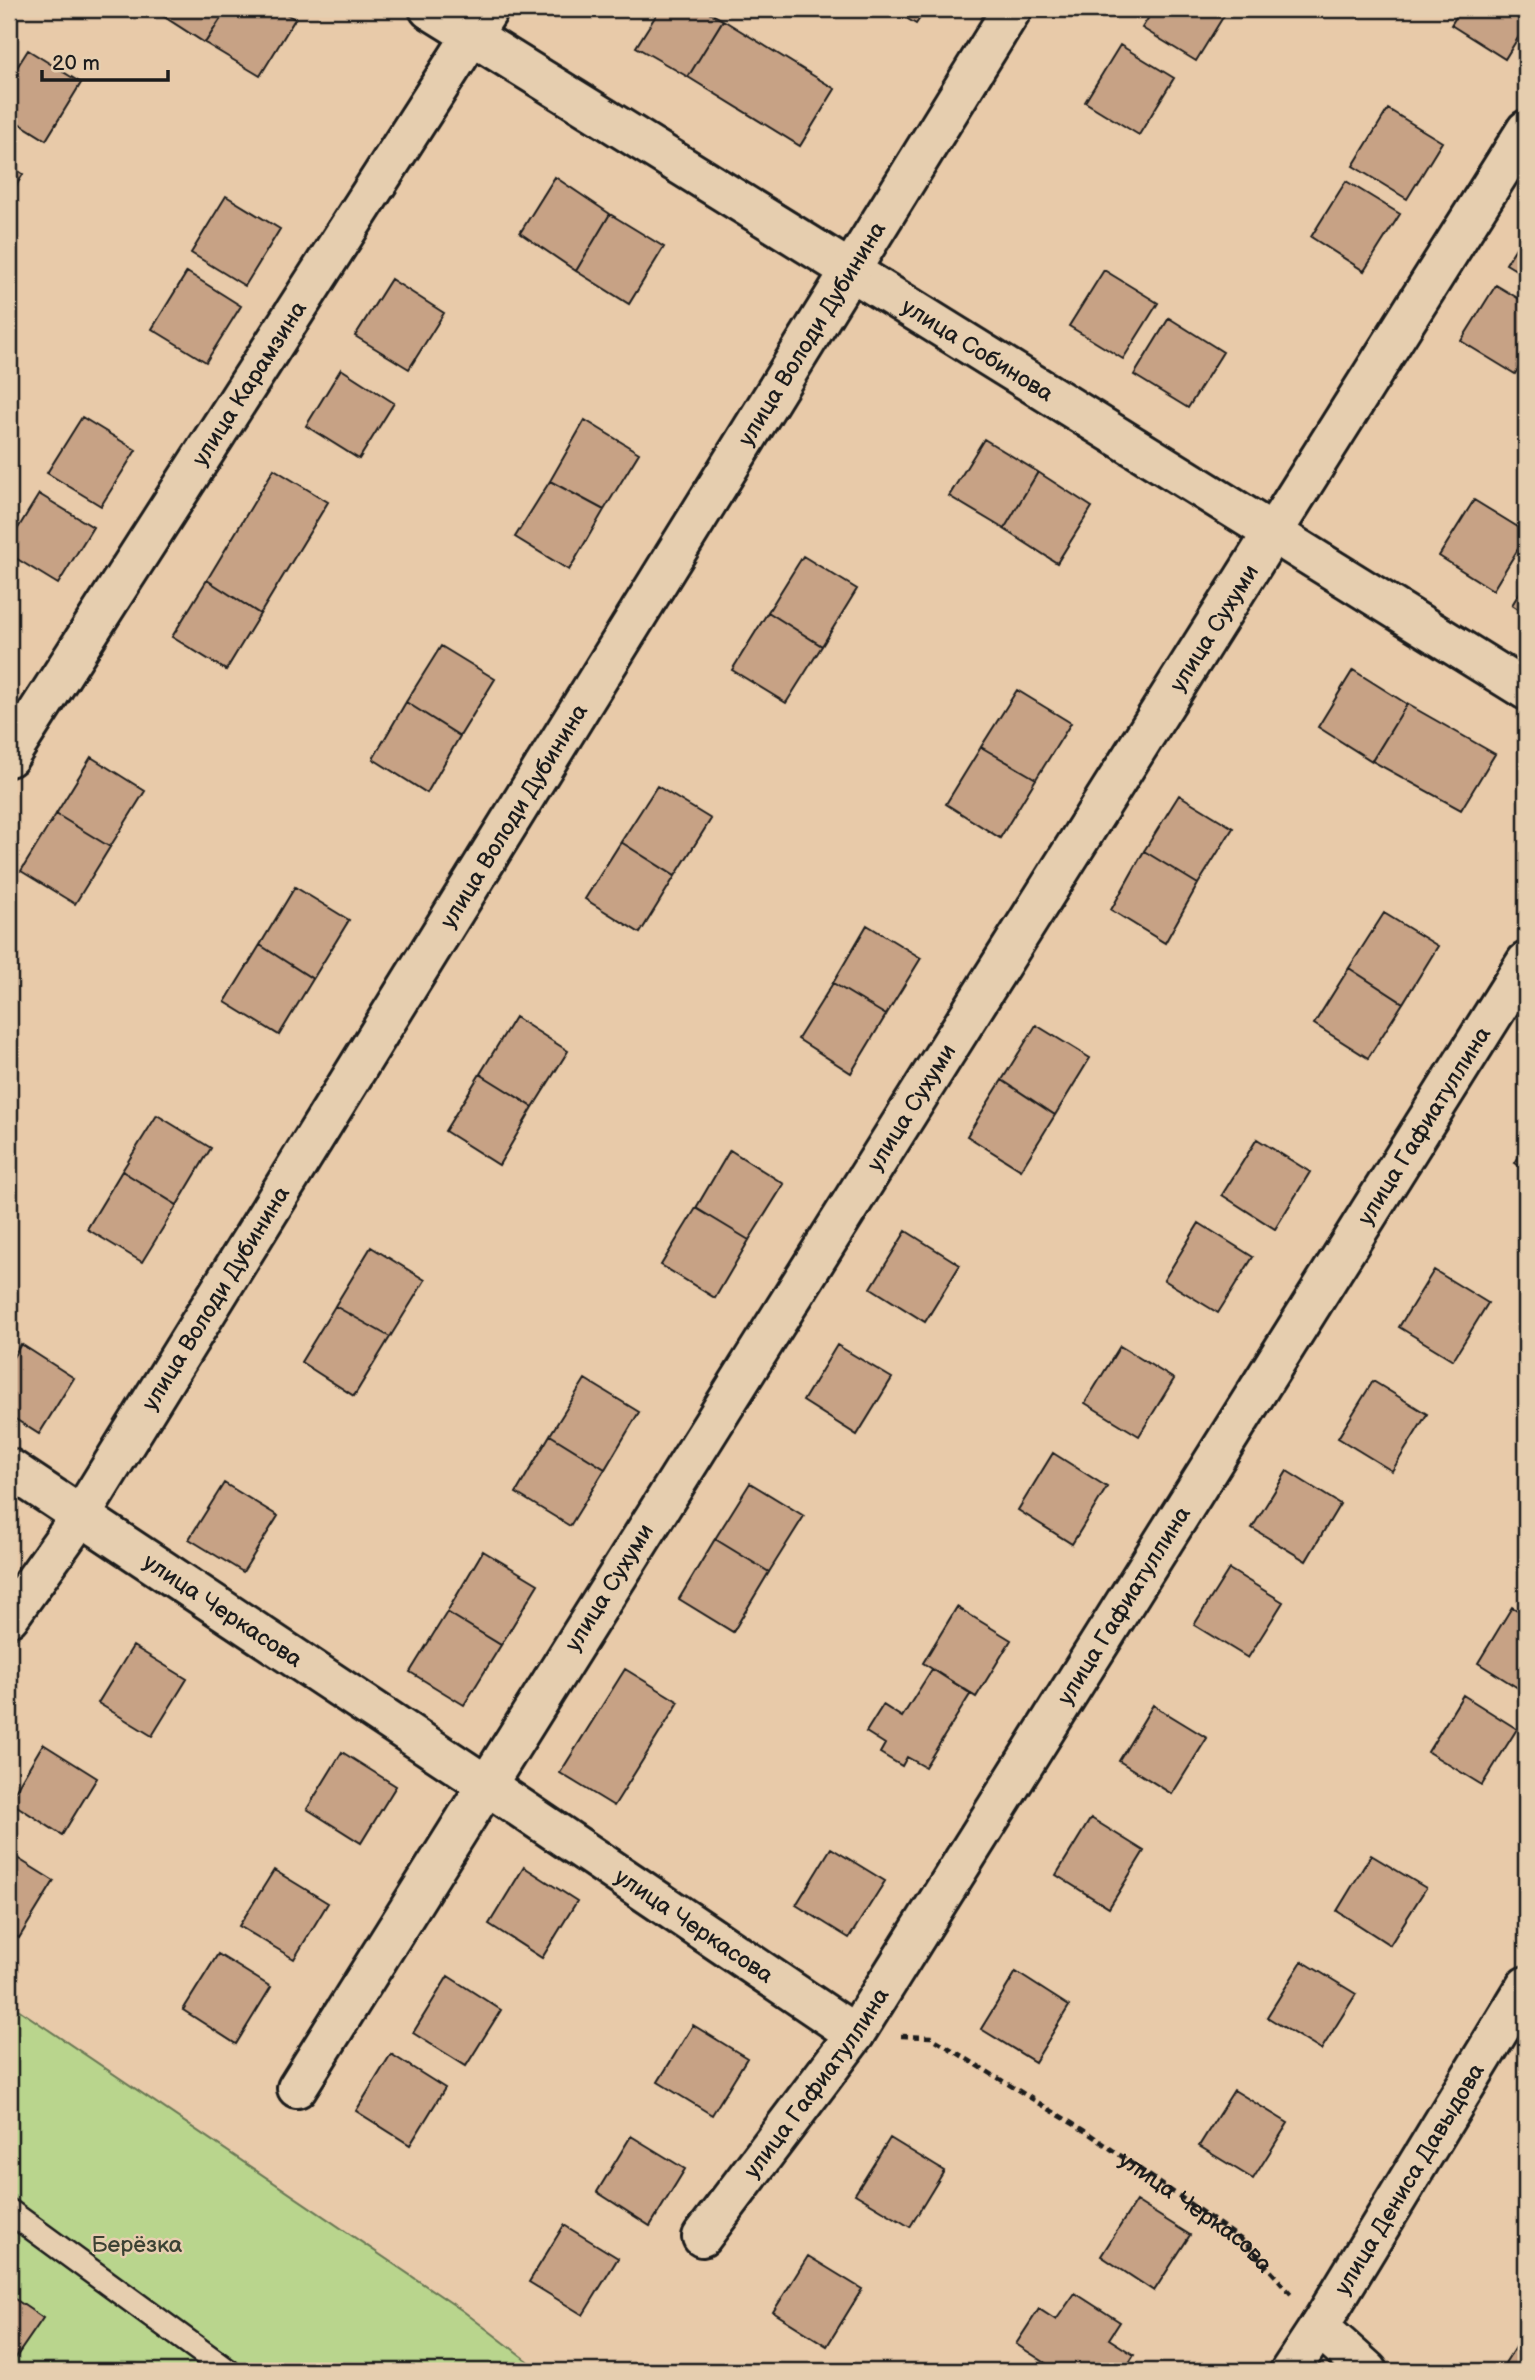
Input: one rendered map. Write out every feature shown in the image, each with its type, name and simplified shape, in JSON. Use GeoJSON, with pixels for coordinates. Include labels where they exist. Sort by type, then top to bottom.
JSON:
{"type":"FeatureCollection","features":[{"type":"Feature","properties":{"kind":"street","name":"улица Собинова"},"geometry":{"type":"LineString","coordinates":[[429,9],[481,22],[849,270],[1526,690]]}},
{"type":"Feature","properties":{"kind":"street","name":"улица Володи Дубинина"},"geometry":{"type":"LineString","coordinates":[[9,1618],[80,1517],[1012,9]]}},
{"type":"Feature","properties":{"kind":"street","name":"улица Карамзина"},"geometry":{"type":"LineString","coordinates":[[9,757],[481,22]]}},
{"type":"Feature","properties":{"kind":"street","name":"улица Сухуми"},"geometry":{"type":"LineString","coordinates":[[298,2088],[485,1784],[1275,534],[1526,130]]}},
{"type":"Feature","properties":{"kind":"street","name":"улица Гафиатуллина"},"geometry":{"type":"LineString","coordinates":[[702,2237],[855,2034],[1526,962]]}},
{"type":"Feature","properties":{"kind":"street","name":"улица Черкасова"},"geometry":{"type":"LineString","coordinates":[[9,1468],[855,2034]]}},
{"type":"Feature","properties":{"kind":"street","name":"улица Дениса Давыдова"},"geometry":{"type":"LineString","coordinates":[[1290,2371],[1526,1986]]}},
{"type":"Feature","properties":{"kind":"street"},"geometry":{"type":"LineString","coordinates":[[1319,2327],[1368,2371]]}},
{"type":"Feature","properties":{"kind":"lane"},"geometry":{"type":"LineString","coordinates":[[9,2211],[228,2371]]}},
{"type":"Feature","properties":{"kind":"path","name":"улица Черкасова"},"geometry":{"type":"LineString","coordinates":[[855,2034],[931,2037],[1088,2133],[1245,2242],[1319,2327]]}},
{"type":"Feature","properties":{"kind":"green space","name":"Берёзка"},"geometry":{"type":"Polygon","coordinates":[[[9,2003],[463,2311],[541,2371],[9,2371],[9,2003]]]}},
{"type":"Feature","properties":{"kind":"building"},"geometry":{"type":"Polygon","coordinates":[[[152,9],[227,9],[205,43],[152,9]]]}},
{"type":"Feature","properties":{"kind":"building"},"geometry":{"type":"Polygon","coordinates":[[[227,9],[277,9],[295,19],[260,76],[205,43],[227,9]]]}},
{"type":"Feature","properties":{"kind":"building"},"geometry":{"type":"Polygon","coordinates":[[[660,9],[703,9],[723,20],[688,77],[636,47],[660,9]]]}},
{"type":"Feature","properties":{"kind":"building"},"geometry":{"type":"Polygon","coordinates":[[[891,9],[926,9],[916,24],[891,9]]]}},
{"type":"Feature","properties":{"kind":"building"},"geometry":{"type":"Polygon","coordinates":[[[1154,9],[1228,9],[1196,61],[1142,28],[1154,9]]]}},
{"type":"Feature","properties":{"kind":"building"},"geometry":{"type":"Polygon","coordinates":[[[1461,9],[1526,9],[1526,25],[1505,59],[1451,25],[1461,9]]]}},
{"type":"Feature","properties":{"kind":"building"},"geometry":{"type":"Polygon","coordinates":[[[723,20],[835,89],[800,146],[688,77],[723,20]]]}},
{"type":"Feature","properties":{"kind":"building"},"geometry":{"type":"Polygon","coordinates":[[[1120,45],[1174,78],[1139,135],[1085,102],[1120,45]]]}},
{"type":"Feature","properties":{"kind":"building"},"geometry":{"type":"Polygon","coordinates":[[[28,50],[81,83],[46,140],[9,117],[9,80],[28,50]]]}},
{"type":"Feature","properties":{"kind":"building"},"geometry":{"type":"Polygon","coordinates":[[[1388,109],[1442,142],[1407,199],[1353,166],[1388,109]]]}},
{"type":"Feature","properties":{"kind":"building"},"geometry":{"type":"Polygon","coordinates":[[[9,165],[23,174],[9,198],[9,165]]]}},
{"type":"Feature","properties":{"kind":"building"},"geometry":{"type":"Polygon","coordinates":[[[555,177],[610,214],[576,271],[520,233],[555,177]]]}},
{"type":"Feature","properties":{"kind":"building"},"geometry":{"type":"Polygon","coordinates":[[[1346,181],[1400,214],[1364,271],[1311,237],[1346,181]]]}},
{"type":"Feature","properties":{"kind":"building"},"geometry":{"type":"Polygon","coordinates":[[[226,196],[280,229],[245,286],[191,253],[226,196]]]}},
{"type":"Feature","properties":{"kind":"building"},"geometry":{"type":"Polygon","coordinates":[[[610,214],[664,247],[629,304],[576,271],[610,214]]]}},
{"type":"Feature","properties":{"kind":"building"},"geometry":{"type":"Polygon","coordinates":[[[1526,231],[1526,276],[1506,264],[1526,231]]]}},
{"type":"Feature","properties":{"kind":"building"},"geometry":{"type":"Polygon","coordinates":[[[1104,270],[1158,303],[1123,359],[1069,326],[1104,270]]]}},
{"type":"Feature","properties":{"kind":"building"},"geometry":{"type":"Polygon","coordinates":[[[187,272],[241,306],[206,362],[152,329],[187,272]]]}},
{"type":"Feature","properties":{"kind":"building"},"geometry":{"type":"Polygon","coordinates":[[[391,279],[444,313],[409,369],[355,336],[391,279]]]}},
{"type":"Feature","properties":{"kind":"building"},"geometry":{"type":"Polygon","coordinates":[[[1496,285],[1526,303],[1526,356],[1515,374],[1461,341],[1496,285]]]}},
{"type":"Feature","properties":{"kind":"building"},"geometry":{"type":"Polygon","coordinates":[[[1169,318],[1223,352],[1188,408],[1134,375],[1169,318]]]}},
{"type":"Feature","properties":{"kind":"building"},"geometry":{"type":"Polygon","coordinates":[[[341,369],[394,403],[359,459],[306,426],[341,369]]]}},
{"type":"Feature","properties":{"kind":"building"},"geometry":{"type":"Polygon","coordinates":[[[82,417],[136,450],[101,506],[47,473],[82,417]]]}},
{"type":"Feature","properties":{"kind":"building"},"geometry":{"type":"Polygon","coordinates":[[[585,420],[639,453],[604,510],[550,481],[585,420]]]}},
{"type":"Feature","properties":{"kind":"building"},"geometry":{"type":"Polygon","coordinates":[[[984,439],[1038,472],[1004,529],[949,496],[984,439]]]}},
{"type":"Feature","properties":{"kind":"building"},"geometry":{"type":"Polygon","coordinates":[[[274,469],[328,502],[260,614],[207,580],[274,469]]]}},
{"type":"Feature","properties":{"kind":"building"},"geometry":{"type":"Polygon","coordinates":[[[1038,472],[1092,507],[1057,563],[1004,529],[1038,472]]]}},
{"type":"Feature","properties":{"kind":"building"},"geometry":{"type":"Polygon","coordinates":[[[550,481],[604,510],[569,570],[515,537],[550,481]]]}},
{"type":"Feature","properties":{"kind":"building"},"geometry":{"type":"Polygon","coordinates":[[[39,494],[93,527],[58,584],[9,554],[9,543],[39,494]]]}},
{"type":"Feature","properties":{"kind":"building"},"geometry":{"type":"Polygon","coordinates":[[[1474,500],[1526,532],[1493,590],[1439,556],[1474,500]]]}},
{"type":"Feature","properties":{"kind":"building"},"geometry":{"type":"Polygon","coordinates":[[[803,556],[857,589],[822,646],[768,612],[803,556]]]}},
{"type":"Feature","properties":{"kind":"building"},"geometry":{"type":"Polygon","coordinates":[[[207,580],[260,614],[226,670],[172,637],[207,580]]]}},
{"type":"Feature","properties":{"kind":"building"},"geometry":{"type":"Polygon","coordinates":[[[1526,582],[1526,614],[1512,605],[1526,582]]]}},
{"type":"Feature","properties":{"kind":"building"},"geometry":{"type":"Polygon","coordinates":[[[768,612],[822,646],[786,703],[732,670],[768,612]]]}},
{"type":"Feature","properties":{"kind":"building"},"geometry":{"type":"Polygon","coordinates":[[[441,646],[495,679],[460,736],[406,702],[441,646]]]}},
{"type":"Feature","properties":{"kind":"building"},"geometry":{"type":"Polygon","coordinates":[[[1353,670],[1407,704],[1372,761],[1318,727],[1353,670]]]}},
{"type":"Feature","properties":{"kind":"building"},"geometry":{"type":"Polygon","coordinates":[[[1017,690],[1071,723],[1036,779],[981,747],[1017,690]]]}},
{"type":"Feature","properties":{"kind":"building"},"geometry":{"type":"Polygon","coordinates":[[[406,702],[460,736],[427,793],[373,759],[406,702]]]}},
{"type":"Feature","properties":{"kind":"building"},"geometry":{"type":"Polygon","coordinates":[[[1407,704],[1495,754],[1461,810],[1372,761],[1407,704]]]}},
{"type":"Feature","properties":{"kind":"building"},"geometry":{"type":"Polygon","coordinates":[[[981,747],[1036,779],[1000,838],[946,804],[981,747]]]}},
{"type":"Feature","properties":{"kind":"building"},"geometry":{"type":"Polygon","coordinates":[[[91,757],[145,791],[110,847],[56,814],[91,757]]]}},
{"type":"Feature","properties":{"kind":"building"},"geometry":{"type":"Polygon","coordinates":[[[657,786],[711,819],[675,876],[621,842],[657,786]]]}},
{"type":"Feature","properties":{"kind":"building"},"geometry":{"type":"Polygon","coordinates":[[[1179,795],[1233,828],[1198,884],[1144,851],[1179,795]]]}},
{"type":"Feature","properties":{"kind":"building"},"geometry":{"type":"Polygon","coordinates":[[[56,814],[110,847],[75,904],[21,871],[56,814]]]}},
{"type":"Feature","properties":{"kind":"building"},"geometry":{"type":"Polygon","coordinates":[[[621,842],[675,876],[640,933],[585,899],[621,842]]]}},
{"type":"Feature","properties":{"kind":"building"},"geometry":{"type":"Polygon","coordinates":[[[1144,851],[1198,884],[1165,943],[1111,910],[1144,851]]]}},
{"type":"Feature","properties":{"kind":"building"},"geometry":{"type":"Polygon","coordinates":[[[295,887],[349,920],[313,979],[260,945],[295,887]]]}},
{"type":"Feature","properties":{"kind":"building"},"geometry":{"type":"Polygon","coordinates":[[[1384,913],[1438,946],[1403,1003],[1349,968],[1384,913]]]}},
{"type":"Feature","properties":{"kind":"building"},"geometry":{"type":"Polygon","coordinates":[[[867,925],[921,958],[886,1015],[833,983],[867,925]]]}},
{"type":"Feature","properties":{"kind":"building"},"geometry":{"type":"Polygon","coordinates":[[[260,945],[313,979],[279,1035],[225,1002],[260,945]]]}},
{"type":"Feature","properties":{"kind":"building"},"geometry":{"type":"Polygon","coordinates":[[[1349,968],[1403,1003],[1368,1058],[1314,1024],[1349,968]]]}},
{"type":"Feature","properties":{"kind":"building"},"geometry":{"type":"Polygon","coordinates":[[[833,983],[886,1015],[851,1073],[798,1039],[833,983]]]}},
{"type":"Feature","properties":{"kind":"building"},"geometry":{"type":"Polygon","coordinates":[[[515,1017],[568,1051],[533,1107],[480,1074],[515,1017]]]}},
{"type":"Feature","properties":{"kind":"building"},"geometry":{"type":"Polygon","coordinates":[[[1036,1025],[1090,1058],[1055,1115],[1002,1080],[1036,1025]]]}},
{"type":"Feature","properties":{"kind":"building"},"geometry":{"type":"Polygon","coordinates":[[[480,1074],[533,1107],[499,1165],[445,1131],[480,1074]]]}},
{"type":"Feature","properties":{"kind":"building"},"geometry":{"type":"Polygon","coordinates":[[[1002,1080],[1055,1115],[1021,1170],[967,1136],[1002,1080]]]}},
{"type":"Feature","properties":{"kind":"building"},"geometry":{"type":"Polygon","coordinates":[[[157,1115],[211,1148],[177,1205],[122,1171],[157,1115]]]}},
{"type":"Feature","properties":{"kind":"building"},"geometry":{"type":"Polygon","coordinates":[[[1257,1139],[1310,1172],[1275,1229],[1222,1195],[1257,1139]]]}},
{"type":"Feature","properties":{"kind":"building"},"geometry":{"type":"Polygon","coordinates":[[[1526,1145],[1526,1170],[1515,1163],[1526,1145]]]}},
{"type":"Feature","properties":{"kind":"building"},"geometry":{"type":"Polygon","coordinates":[[[730,1150],[784,1184],[749,1240],[696,1208],[730,1150]]]}},
{"type":"Feature","properties":{"kind":"building"},"geometry":{"type":"Polygon","coordinates":[[[122,1171],[177,1205],[142,1262],[87,1229],[122,1171]]]}},
{"type":"Feature","properties":{"kind":"building"},"geometry":{"type":"Polygon","coordinates":[[[696,1208],[749,1240],[715,1298],[661,1265],[696,1208]]]}},
{"type":"Feature","properties":{"kind":"building"},"geometry":{"type":"Polygon","coordinates":[[[1199,1223],[1253,1257],[1218,1313],[1164,1280],[1199,1223]]]}},
{"type":"Feature","properties":{"kind":"building"},"geometry":{"type":"Polygon","coordinates":[[[906,1231],[960,1265],[925,1322],[871,1288],[906,1231]]]}},
{"type":"Feature","properties":{"kind":"building"},"geometry":{"type":"Polygon","coordinates":[[[371,1247],[425,1280],[390,1337],[335,1306],[371,1247]]]}},
{"type":"Feature","properties":{"kind":"building"},"geometry":{"type":"Polygon","coordinates":[[[1434,1270],[1488,1303],[1453,1360],[1399,1327],[1434,1270]]]}},
{"type":"Feature","properties":{"kind":"building"},"geometry":{"type":"Polygon","coordinates":[[[335,1306],[390,1337],[354,1396],[301,1362],[335,1306]]]}},
{"type":"Feature","properties":{"kind":"building"},"geometry":{"type":"Polygon","coordinates":[[[21,1344],[74,1378],[39,1434],[9,1415],[9,1364],[21,1344]]]}},
{"type":"Feature","properties":{"kind":"building"},"geometry":{"type":"Polygon","coordinates":[[[837,1345],[892,1378],[857,1435],[803,1401],[837,1345]]]}},
{"type":"Feature","properties":{"kind":"building"},"geometry":{"type":"Polygon","coordinates":[[[1120,1346],[1174,1379],[1139,1436],[1085,1403],[1120,1346]]]}},
{"type":"Feature","properties":{"kind":"building"},"geometry":{"type":"Polygon","coordinates":[[[585,1379],[639,1412],[605,1469],[550,1435],[585,1379]]]}},
{"type":"Feature","properties":{"kind":"building"},"geometry":{"type":"Polygon","coordinates":[[[1373,1381],[1427,1414],[1392,1471],[1338,1438],[1373,1381]]]}},
{"type":"Feature","properties":{"kind":"building"},"geometry":{"type":"Polygon","coordinates":[[[550,1435],[605,1469],[570,1526],[516,1493],[550,1435]]]}},
{"type":"Feature","properties":{"kind":"building"},"geometry":{"type":"Polygon","coordinates":[[[1053,1453],[1107,1487],[1072,1544],[1018,1510],[1053,1453]]]}},
{"type":"Feature","properties":{"kind":"building"},"geometry":{"type":"Polygon","coordinates":[[[1287,1471],[1340,1504],[1306,1561],[1252,1528],[1287,1471]]]}},
{"type":"Feature","properties":{"kind":"building"},"geometry":{"type":"Polygon","coordinates":[[[224,1483],[278,1516],[243,1572],[189,1539],[224,1483]]]}},
{"type":"Feature","properties":{"kind":"building"},"geometry":{"type":"Polygon","coordinates":[[[750,1483],[804,1516],[769,1572],[715,1539],[750,1483]]]}},
{"type":"Feature","properties":{"kind":"building"},"geometry":{"type":"Polygon","coordinates":[[[715,1539],[769,1572],[733,1632],[679,1599],[715,1539]]]}},
{"type":"Feature","properties":{"kind":"building"},"geometry":{"type":"Polygon","coordinates":[[[483,1551],[538,1584],[501,1645],[447,1612],[483,1551]]]}},
{"type":"Feature","properties":{"kind":"building"},"geometry":{"type":"Polygon","coordinates":[[[1229,1569],[1283,1602],[1248,1658],[1194,1625],[1229,1569]]]}},
{"type":"Feature","properties":{"kind":"building"},"geometry":{"type":"Polygon","coordinates":[[[957,1607],[1011,1640],[976,1697],[923,1663],[957,1607]]]}},
{"type":"Feature","properties":{"kind":"building"},"geometry":{"type":"Polygon","coordinates":[[[1512,1607],[1526,1615],[1526,1693],[1478,1663],[1512,1607]]]}},
{"type":"Feature","properties":{"kind":"building"},"geometry":{"type":"Polygon","coordinates":[[[447,1612],[501,1645],[464,1705],[410,1672],[447,1612]]]}},
{"type":"Feature","properties":{"kind":"building"},"geometry":{"type":"Polygon","coordinates":[[[133,1646],[187,1679],[152,1736],[98,1703],[133,1646]]]}},
{"type":"Feature","properties":{"kind":"building"},"geometry":{"type":"Polygon","coordinates":[[[625,1669],[679,1702],[614,1806],[560,1773],[625,1669]]]}},
{"type":"Feature","properties":{"kind":"building"},"geometry":{"type":"Polygon","coordinates":[[[932,1669],[971,1693],[925,1767],[907,1757],[902,1766],[880,1753],[885,1744],[866,1732],[883,1705],[902,1717],[932,1669]]]}},
{"type":"Feature","properties":{"kind":"building"},"geometry":{"type":"Polygon","coordinates":[[[1463,1695],[1517,1729],[1482,1785],[1428,1752],[1463,1695]]]}},
{"type":"Feature","properties":{"kind":"building"},"geometry":{"type":"Polygon","coordinates":[[[1153,1705],[1207,1738],[1172,1794],[1119,1761],[1153,1705]]]}},
{"type":"Feature","properties":{"kind":"building"},"geometry":{"type":"Polygon","coordinates":[[[43,1744],[97,1778],[62,1835],[9,1801],[43,1744]]]}},
{"type":"Feature","properties":{"kind":"building"},"geometry":{"type":"Polygon","coordinates":[[[342,1752],[396,1786],[361,1843],[307,1809],[342,1752]]]}},
{"type":"Feature","properties":{"kind":"building"},"geometry":{"type":"Polygon","coordinates":[[[1091,1818],[1144,1851],[1109,1908],[1056,1875],[1091,1818]]]}},
{"type":"Feature","properties":{"kind":"building"},"geometry":{"type":"Polygon","coordinates":[[[831,1848],[885,1881],[849,1938],[796,1905],[831,1848]]]}},
{"type":"Feature","properties":{"kind":"building"},"geometry":{"type":"Polygon","coordinates":[[[9,1853],[54,1881],[19,1938],[9,1931],[9,1853]]]}},
{"type":"Feature","properties":{"kind":"building"},"geometry":{"type":"Polygon","coordinates":[[[1371,1855],[1426,1888],[1390,1945],[1337,1911],[1371,1855]]]}},
{"type":"Feature","properties":{"kind":"building"},"geometry":{"type":"Polygon","coordinates":[[[524,1867],[577,1901],[542,1958],[489,1924],[524,1867]]]}},
{"type":"Feature","properties":{"kind":"building"},"geometry":{"type":"Polygon","coordinates":[[[274,1870],[328,1903],[294,1959],[239,1926],[274,1870]]]}},
{"type":"Feature","properties":{"kind":"building"},"geometry":{"type":"Polygon","coordinates":[[[218,1954],[271,1987],[236,2044],[183,2010],[218,1954]]]}},
{"type":"Feature","properties":{"kind":"building"},"geometry":{"type":"Polygon","coordinates":[[[1302,1961],[1356,1994],[1321,2050],[1267,2017],[1302,1961]]]}},
{"type":"Feature","properties":{"kind":"building"},"geometry":{"type":"Polygon","coordinates":[[[1016,1972],[1069,2006],[1035,2062],[981,2029],[1016,1972]]]}},
{"type":"Feature","properties":{"kind":"building"},"geometry":{"type":"Polygon","coordinates":[[[448,1976],[501,2010],[466,2066],[413,2033],[448,1976]]]}},
{"type":"Feature","properties":{"kind":"building"},"geometry":{"type":"Polygon","coordinates":[[[693,2025],[747,2058],[712,2115],[658,2082],[693,2025]]]}},
{"type":"Feature","properties":{"kind":"building"},"geometry":{"type":"Polygon","coordinates":[[[391,2054],[445,2088],[410,2145],[356,2111],[391,2054]]]}},
{"type":"Feature","properties":{"kind":"building"},"geometry":{"type":"Polygon","coordinates":[[[1234,2090],[1288,2123],[1253,2179],[1199,2146],[1234,2090]]]}},
{"type":"Feature","properties":{"kind":"building"},"geometry":{"type":"Polygon","coordinates":[[[631,2136],[685,2169],[650,2226],[597,2192],[631,2136]]]}},
{"type":"Feature","properties":{"kind":"building"},"geometry":{"type":"Polygon","coordinates":[[[890,2138],[944,2171],[910,2227],[855,2194],[890,2138]]]}},
{"type":"Feature","properties":{"kind":"building"},"geometry":{"type":"Polygon","coordinates":[[[1136,2201],[1190,2235],[1154,2291],[1101,2256],[1136,2201]]]}},
{"type":"Feature","properties":{"kind":"building"},"geometry":{"type":"Polygon","coordinates":[[[564,2225],[618,2258],[583,2315],[529,2282],[564,2225]]]}},
{"type":"Feature","properties":{"kind":"building"},"geometry":{"type":"Polygon","coordinates":[[[808,2256],[862,2289],[827,2346],[773,2312],[808,2256]]]}},
{"type":"Feature","properties":{"kind":"building"},"geometry":{"type":"Polygon","coordinates":[[[1075,2293],[1120,2322],[1109,2339],[1134,2355],[1124,2371],[1058,2371],[1016,2344],[1039,2309],[1056,2320],[1075,2293]]]}},
{"type":"Feature","properties":{"kind":"building"},"geometry":{"type":"Polygon","coordinates":[[[9,2295],[43,2318],[12,2363],[9,2361],[9,2295]]]}},
{"type":"Feature","properties":{"kind":"building"},"geometry":{"type":"Polygon","coordinates":[[[1526,2330],[1526,2371],[1500,2371],[1526,2330]]]}}]}
